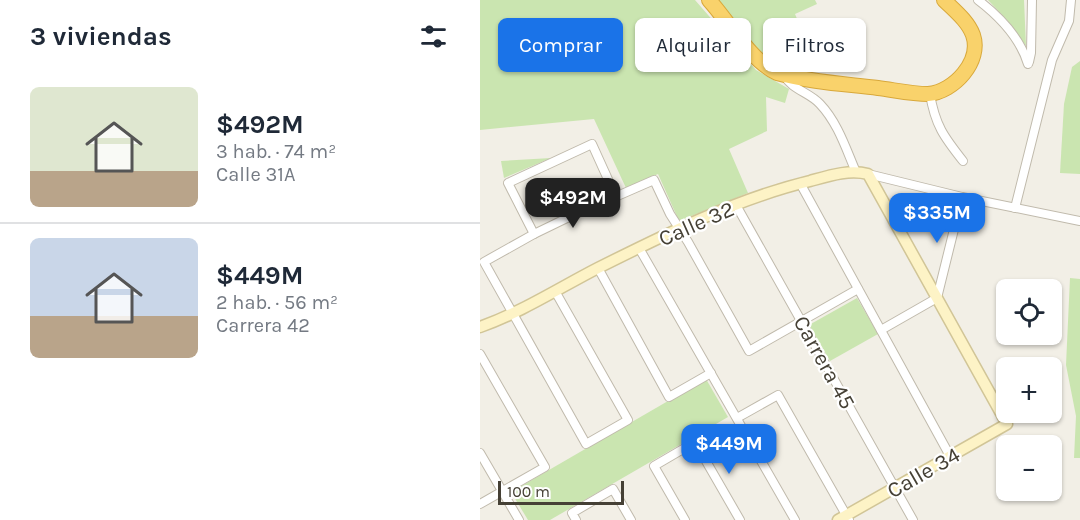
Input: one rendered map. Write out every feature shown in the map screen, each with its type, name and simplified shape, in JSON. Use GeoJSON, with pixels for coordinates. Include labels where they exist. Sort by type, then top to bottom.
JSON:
{"type":"FeatureCollection","features":[{"type":"Feature","properties":{"kind":"highway"},"geometry":{"type":"LineString","coordinates":[[708,0],[757,58],[770,69],[784,74],[831,82],[930,94],[950,86],[962,76],[970,64],[975,48],[974,37],[969,27],[944,0]]}},
{"type":"Feature","properties":{"kind":"street"},"geometry":{"type":"LineString","coordinates":[[978,0],[1000,19],[1015,38],[1028,64],[1031,53],[1032,0]]}},
{"type":"Feature","properties":{"kind":"street"},"geometry":{"type":"LineString","coordinates":[[1015,208],[1052,60],[1069,21],[1071,0]]}},
{"type":"Feature","properties":{"kind":"street"},"geometry":{"type":"LineString","coordinates":[[784,74],[788,82],[810,95],[825,110],[835,125],[856,172]]}},
{"type":"Feature","properties":{"kind":"street"},"geometry":{"type":"LineString","coordinates":[[930,94],[939,128],[963,161]]}},
{"type":"Feature","properties":{"kind":"street"},"geometry":{"type":"LineString","coordinates":[[534,234],[508,183],[592,144],[616,197]]}},
{"type":"Feature","properties":{"kind":"street","name":"Calle 32"},"geometry":{"type":"LineString","coordinates":[[480,327],[513,314],[597,268],[736,205],[800,183],[856,172],[868,174]]}},
{"type":"Feature","properties":{"kind":"street"},"geometry":{"type":"LineString","coordinates":[[868,174],[1080,221]]}},
{"type":"Feature","properties":{"kind":"street"},"geometry":{"type":"LineString","coordinates":[[868,174],[937,298]]}},
{"type":"Feature","properties":{"kind":"street"},"geometry":{"type":"LineString","coordinates":[[555,291],[628,420],[586,444],[484,262],[534,234],[654,180],[670,214],[749,351],[858,289]]}},
{"type":"Feature","properties":{"kind":"street"},"geometry":{"type":"LineString","coordinates":[[800,183],[950,456]]}},
{"type":"Feature","properties":{"kind":"street"},"geometry":{"type":"LineString","coordinates":[[881,330],[937,298],[962,196]]}},
{"type":"Feature","properties":{"kind":"street","name":"Carrera 45"},"geometry":{"type":"LineString","coordinates":[[736,205],[913,520]]}},
{"type":"Feature","properties":{"kind":"street"},"geometry":{"type":"LineString","coordinates":[[639,248],[795,520]]}},
{"type":"Feature","properties":{"kind":"street"},"geometry":{"type":"LineString","coordinates":[[597,268],[669,397],[711,373]]}},
{"type":"Feature","properties":{"kind":"street","name":"Calle 34"},"geometry":{"type":"LineString","coordinates":[[845,519],[1007,424],[937,298]]}},
{"type":"Feature","properties":{"kind":"street"},"geometry":{"type":"LineString","coordinates":[[480,354],[545,467],[480,504]]}},
{"type":"Feature","properties":{"kind":"street"},"geometry":{"type":"LineString","coordinates":[[737,418],[778,395],[845,519]]}},
{"type":"Feature","properties":{"kind":"street"},"geometry":{"type":"LineString","coordinates":[[685,520],[654,466],[695,442],[740,520]]}},
{"type":"Feature","properties":{"kind":"street"},"geometry":{"type":"LineString","coordinates":[[480,453],[519,520]]}},
{"type":"Feature","properties":{"kind":"street"},"geometry":{"type":"LineString","coordinates":[[574,517],[613,489],[631,520]]}},
{"type":"Feature","properties":{"kind":"green space"},"geometry":{"type":"Polygon","coordinates":[[[480,0],[695,0],[711,18],[635,18],[635,72],[751,72],[751,64],[756,70],[789,89],[785,103],[766,97],[767,131],[729,149],[748,193],[679,221],[658,174],[626,188],[594,119],[480,130],[480,0]]]}},
{"type":"Feature","properties":{"kind":"green space"},"geometry":{"type":"Polygon","coordinates":[[[718,0],[815,0],[817,4],[795,14],[797,18],[763,18],[763,56],[751,41],[751,18],[732,18],[718,0]]]}},
{"type":"Feature","properties":{"kind":"green space"},"geometry":{"type":"Polygon","coordinates":[[[988,0],[1024,0],[1026,46],[1007,20],[988,0]]]}},
{"type":"Feature","properties":{"kind":"green space"},"geometry":{"type":"Polygon","coordinates":[[[1080,61],[1080,174],[1060,173],[1064,104],[1072,67],[1080,61]]]}},
{"type":"Feature","properties":{"kind":"green space"},"geometry":{"type":"Polygon","coordinates":[[[551,158],[504,178],[501,161],[551,158]]]}},
{"type":"Feature","properties":{"kind":"green space"},"geometry":{"type":"Polygon","coordinates":[[[1070,278],[1080,279],[1080,458],[1074,458],[1076,416],[1066,365],[1070,278]]]}},
{"type":"Feature","properties":{"kind":"green space"},"geometry":{"type":"Polygon","coordinates":[[[857,298],[878,334],[830,361],[809,325],[857,298]]]}},
{"type":"Feature","properties":{"kind":"green space"},"geometry":{"type":"Polygon","coordinates":[[[706,379],[728,417],[550,520],[528,520],[511,492],[706,379]]]}}]}
